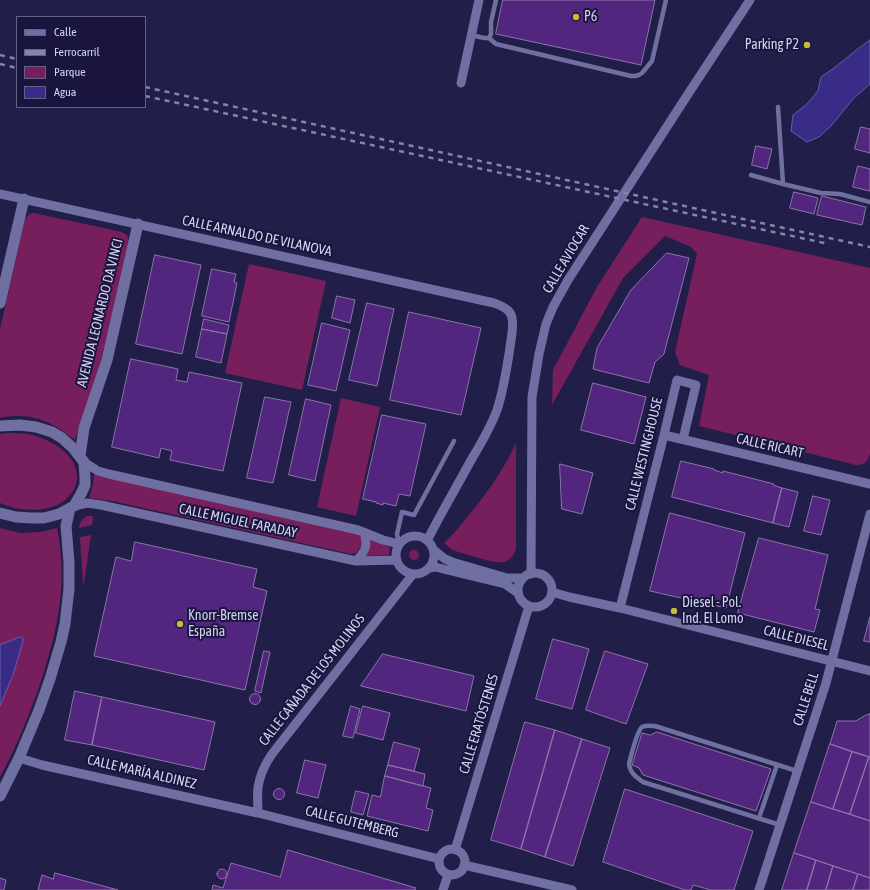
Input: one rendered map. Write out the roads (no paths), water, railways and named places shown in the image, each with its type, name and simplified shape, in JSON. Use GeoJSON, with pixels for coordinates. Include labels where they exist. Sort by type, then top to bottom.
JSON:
{"type":"FeatureCollection","features":[{"type":"Feature","properties":{"kind":"street"},"geometry":{"type":"LineString","coordinates":[[461,83],[479,0]]}},
{"type":"Feature","properties":{"kind":"street","name":"CALLE AVIOCAR"},"geometry":{"type":"LineString","coordinates":[[531,574],[532,397],[538,354],[546,324],[553,307],[568,280],[600,229],[750,0]]}},
{"type":"Feature","properties":{"kind":"street","name":"CALLE ARNALDO DE VILANOVA"},"geometry":{"type":"LineString","coordinates":[[0,194],[494,303],[506,309],[513,319],[502,394],[488,431],[438,519],[428,540]]}},
{"type":"Feature","properties":{"kind":"street"},"geometry":{"type":"LineString","coordinates":[[0,303],[24,199]]}},
{"type":"Feature","properties":{"kind":"street","name":"AVENIDA LEONARDO DA VINCI"},"geometry":{"type":"LineString","coordinates":[[72,507],[85,485],[82,459],[84,428],[107,360],[138,224]]}},
{"type":"Feature","properties":{"kind":"street","name":"CALLE WESTINGHOUSE"},"geometry":{"type":"LineString","coordinates":[[620,608],[664,435],[676,380],[696,385],[683,439]]}},
{"type":"Feature","properties":{"kind":"street"},"geometry":{"type":"LineString","coordinates":[[0,426],[20,425],[36,427],[52,432],[68,443],[82,459]]}},
{"type":"Feature","properties":{"kind":"street","name":"CALLE RICART"},"geometry":{"type":"LineString","coordinates":[[664,435],[870,484]]}},
{"type":"Feature","properties":{"kind":"street","name":"CALLE MIGUEL FARADAY"},"geometry":{"type":"LineString","coordinates":[[82,459],[98,471],[109,474],[358,530],[383,540],[399,544]]}},
{"type":"Feature","properties":{"kind":"street","name":"CALLE MIGUEL FARADAY"},"geometry":{"type":"LineString","coordinates":[[72,507],[87,503],[102,505],[356,561],[397,560]]}},
{"type":"Feature","properties":{"kind":"street"},"geometry":{"type":"LineString","coordinates":[[0,513],[16,517],[44,518],[59,514],[72,507]]}},
{"type":"Feature","properties":{"kind":"street"},"geometry":{"type":"LineString","coordinates":[[0,796],[19,758],[39,710],[50,680],[65,624],[69,589],[69,562],[66,526],[72,507]]}},
{"type":"Feature","properties":{"kind":"street","name":"CALLE BELL"},"geometry":{"type":"LineString","coordinates":[[759,890],[826,683],[870,514]]}},
{"type":"Feature","properties":{"kind":"street"},"geometry":{"type":"LineString","coordinates":[[356,561],[364,551],[366,545],[364,532]]}},
{"type":"Feature","properties":{"kind":"street"},"geometry":{"type":"LineString","coordinates":[[430,568],[434,560],[435,551],[432,543],[422,536],[416,535],[404,539],[399,544],[396,555],[397,560],[403,570],[407,572],[419,574],[435,567],[505,584],[518,593]]}},
{"type":"Feature","properties":{"kind":"street"},"geometry":{"type":"LineString","coordinates":[[435,551],[452,562],[507,578],[523,578]]}},
{"type":"Feature","properties":{"kind":"street"},"geometry":{"type":"LineString","coordinates":[[536,573],[542,575],[550,582],[552,587],[550,598],[543,605],[538,607],[529,606],[523,602],[518,593],[518,587],[523,578],[526,575],[531,574],[536,573]]}},
{"type":"Feature","properties":{"kind":"street","name":"CALLE CAÑADA DE LOS MOLINOS"},"geometry":{"type":"LineString","coordinates":[[258,813],[259,783],[265,765],[272,754],[413,574]]}},
{"type":"Feature","properties":{"kind":"street","name":"CALLE DIESEL"},"geometry":{"type":"LineString","coordinates":[[552,592],[870,671]]}},
{"type":"Feature","properties":{"kind":"street","name":"CALLE ERATÓSTENES"},"geometry":{"type":"LineString","coordinates":[[455,850],[529,606]]}},
{"type":"Feature","properties":{"kind":"street","name":"CALLE MARÍA ALDINEZ"},"geometry":{"type":"LineString","coordinates":[[19,758],[42,765],[258,813]]}},
{"type":"Feature","properties":{"kind":"street","name":"CALLE GUTEMBERG"},"geometry":{"type":"LineString","coordinates":[[258,813],[439,859]]}},
{"type":"Feature","properties":{"kind":"street"},"geometry":{"type":"LineString","coordinates":[[448,849],[455,850],[463,856],[463,869],[456,874],[448,875],[439,867],[439,859],[444,851],[448,849]]}},
{"type":"Feature","properties":{"kind":"street"},"geometry":{"type":"LineString","coordinates":[[464,865],[572,890]]}},
{"type":"Feature","properties":{"kind":"street"},"geometry":{"type":"LineString","coordinates":[[443,890],[448,875]]}},
{"type":"Feature","properties":{"kind":"lane"},"geometry":{"type":"LineString","coordinates":[[489,38],[491,34],[491,22],[496,0]]}},
{"type":"Feature","properties":{"kind":"lane"},"geometry":{"type":"LineString","coordinates":[[471,35],[489,38],[496,44],[635,76],[642,73],[652,60],[666,0]]}},
{"type":"Feature","properties":{"kind":"lane"},"geometry":{"type":"LineString","coordinates":[[778,107],[783,184]]}},
{"type":"Feature","properties":{"kind":"lane"},"geometry":{"type":"LineString","coordinates":[[751,175],[821,193],[840,194],[870,202]]}},
{"type":"Feature","properties":{"kind":"lane"},"geometry":{"type":"LineString","coordinates":[[399,544],[397,534],[402,512],[414,515],[454,441]]}},
{"type":"Feature","properties":{"kind":"lane"},"geometry":{"type":"LineString","coordinates":[[780,825],[643,782],[633,774],[629,768],[639,731],[643,727],[649,725],[655,726],[797,771]]}},
{"type":"Feature","properties":{"kind":"lane"},"geometry":{"type":"LineString","coordinates":[[760,818],[777,765]]}},
{"type":"Feature","properties":{"kind":"water"},"geometry":{"type":"Polygon","coordinates":[[[870,40],[870,84],[853,99],[831,126],[819,137],[807,142],[791,131],[793,115],[807,104],[818,91],[821,77],[870,40]]]}},
{"type":"Feature","properties":{"kind":"water"},"geometry":{"type":"Polygon","coordinates":[[[21,637],[23,638],[23,641],[13,675],[0,706],[0,645],[21,637]]]}},
{"type":"Feature","properties":{"kind":"railway"},"geometry":{"type":"LineString","coordinates":[[0,55],[16,59]]}},
{"type":"Feature","properties":{"kind":"railway"},"geometry":{"type":"LineString","coordinates":[[0,64],[16,68]]}},
{"type":"Feature","properties":{"kind":"railway"},"geometry":{"type":"LineString","coordinates":[[146,87],[870,247]]}},
{"type":"Feature","properties":{"kind":"railway"},"geometry":{"type":"LineString","coordinates":[[146,96],[829,244]]}},
{"type":"Feature","properties":{"kind":"place","name":"P6"},"geometry":{"type":"Point","coordinates":[576,17]}},
{"type":"Feature","properties":{"kind":"place","name":"Parking P2"},"geometry":{"type":"Point","coordinates":[807,45]}},
{"type":"Feature","properties":{"kind":"place","name":"Diesel - Pol. Ind. El Lomo"},"geometry":{"type":"Point","coordinates":[674,611]}},
{"type":"Feature","properties":{"kind":"place","name":"Knorr-Bremse España"},"geometry":{"type":"Point","coordinates":[180,624]}}]}
